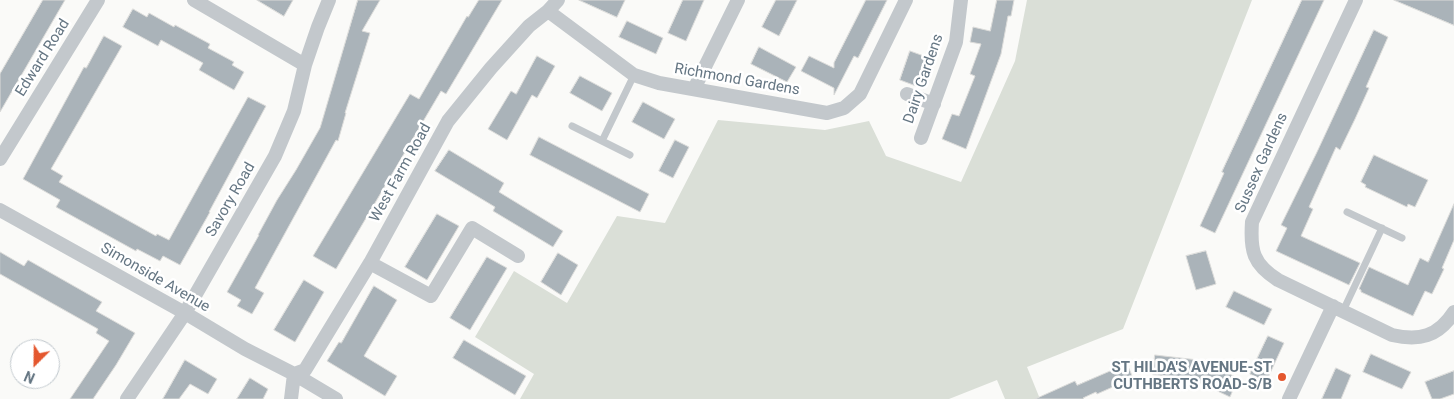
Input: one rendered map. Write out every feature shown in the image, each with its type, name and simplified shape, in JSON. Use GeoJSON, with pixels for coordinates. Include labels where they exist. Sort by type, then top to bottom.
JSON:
{"type":"FeatureCollection","features":[{"type":"Feature","properties":{"kind":"street","name":"Edward Road"},"geometry":{"type":"LineString","coordinates":[[0,159],[98,0]]}},
{"type":"Feature","properties":{"kind":"street"},"geometry":{"type":"LineString","coordinates":[[194,0],[305,65]]}},
{"type":"Feature","properties":{"kind":"street","name":"Savory Road"},"geometry":{"type":"LineString","coordinates":[[127,399],[185,313],[275,156],[294,111],[305,65],[329,0]]}},
{"type":"Feature","properties":{"kind":"street","name":"West Farm Road"},"geometry":{"type":"LineString","coordinates":[[294,374],[306,370],[370,263],[448,121],[491,68],[529,26],[548,11],[558,0]]}},
{"type":"Feature","properties":{"kind":"street"},"geometry":{"type":"LineString","coordinates":[[694,89],[738,0]]}},
{"type":"Feature","properties":{"kind":"street","name":"Richmond Gardens"},"geometry":{"type":"LineString","coordinates":[[548,11],[634,75],[659,83],[827,113],[844,108],[860,94],[906,0]]}},
{"type":"Feature","properties":{"kind":"street","name":"Dairy Gardens"},"geometry":{"type":"LineString","coordinates":[[921,138],[956,42],[961,0]]}},
{"type":"Feature","properties":{"kind":"street","name":"Sussex Gardens"},"geometry":{"type":"LineString","coordinates":[[1356,0],[1252,222],[1250,242],[1256,260],[1266,272],[1278,280],[1392,334],[1406,338],[1424,337],[1442,326],[1454,312]]}},
{"type":"Feature","properties":{"kind":"street"},"geometry":{"type":"LineString","coordinates":[[907,94],[934,104]]}},
{"type":"Feature","properties":{"kind":"street","name":"Simonside Avenue"},"geometry":{"type":"LineString","coordinates":[[0,210],[185,313],[244,349],[294,374],[336,399]]}},
{"type":"Feature","properties":{"kind":"street"},"geometry":{"type":"LineString","coordinates":[[370,263],[431,296],[472,228],[518,256]]}},
{"type":"Feature","properties":{"kind":"street"},"geometry":{"type":"LineString","coordinates":[[1289,399],[1338,309]]}},
{"type":"Feature","properties":{"kind":"street"},"geometry":{"type":"LineString","coordinates":[[291,399],[294,374]]}},
{"type":"Feature","properties":{"kind":"lane"},"geometry":{"type":"LineString","coordinates":[[602,141],[634,75]]}},
{"type":"Feature","properties":{"kind":"lane"},"geometry":{"type":"LineString","coordinates":[[572,126],[630,155]]}},
{"type":"Feature","properties":{"kind":"lane"},"geometry":{"type":"LineString","coordinates":[[1347,212],[1402,238]]}},
{"type":"Feature","properties":{"kind":"lane"},"geometry":{"type":"LineString","coordinates":[[1338,309],[1382,228]]}},
{"type":"Feature","properties":{"kind":"shaded area"},"geometry":{"type":"Polygon","coordinates":[[[1027,0],[1252,0],[1123,329],[1027,367],[1040,399],[1005,399],[997,380],[949,399],[520,399],[534,374],[475,337],[514,271],[567,303],[617,216],[665,223],[718,120],[825,130],[869,121],[886,156],[961,182],[1015,61],[1027,0]]]}},
{"type":"Feature","properties":{"kind":"building"},"geometry":{"type":"Polygon","coordinates":[[[43,0],[65,0],[0,112],[0,74],[43,0]]]}},
{"type":"Feature","properties":{"kind":"building"},"geometry":{"type":"Polygon","coordinates":[[[257,0],[293,0],[284,16],[257,0]]]}},
{"type":"Feature","properties":{"kind":"building"},"geometry":{"type":"Polygon","coordinates":[[[358,0],[380,0],[362,31],[370,33],[338,141],[336,140],[255,288],[264,293],[252,314],[237,306],[241,300],[227,292],[277,200],[320,128],[358,0]]]}},
{"type":"Feature","properties":{"kind":"building"},"geometry":{"type":"Polygon","coordinates":[[[479,0],[502,0],[446,94],[441,91],[336,269],[313,256],[410,94],[419,99],[467,16],[479,0]]]}},
{"type":"Feature","properties":{"kind":"building"},"geometry":{"type":"Polygon","coordinates":[[[579,0],[625,0],[617,17],[579,0]]]}},
{"type":"Feature","properties":{"kind":"building"},"geometry":{"type":"Polygon","coordinates":[[[683,0],[704,0],[686,41],[668,33],[683,0]]]}},
{"type":"Feature","properties":{"kind":"building"},"geometry":{"type":"Polygon","coordinates":[[[776,0],[797,0],[779,36],[762,27],[776,0]]]}},
{"type":"Feature","properties":{"kind":"building"},"geometry":{"type":"Polygon","coordinates":[[[866,0],[887,0],[858,58],[854,56],[834,95],[834,88],[801,71],[809,56],[834,68],[834,63],[866,0]]]}},
{"type":"Feature","properties":{"kind":"building"},"geometry":{"type":"Polygon","coordinates":[[[997,0],[1014,0],[1011,16],[1008,16],[1001,54],[966,149],[942,139],[952,114],[959,116],[975,76],[970,74],[981,44],[970,42],[973,27],[990,31],[997,0]]]}},
{"type":"Feature","properties":{"kind":"building"},"geometry":{"type":"Polygon","coordinates":[[[1302,0],[1324,0],[1215,233],[1200,226],[1224,173],[1222,172],[1302,0]]]}},
{"type":"Feature","properties":{"kind":"building"},"geometry":{"type":"Polygon","coordinates":[[[1394,0],[1454,0],[1454,25],[1394,0]]]}},
{"type":"Feature","properties":{"kind":"building"},"geometry":{"type":"Polygon","coordinates":[[[133,9],[147,17],[149,13],[174,27],[175,25],[210,44],[208,48],[234,62],[232,65],[244,72],[234,90],[199,70],[203,63],[161,40],[158,46],[123,27],[133,9]]]}},
{"type":"Feature","properties":{"kind":"building"},"geometry":{"type":"Polygon","coordinates":[[[627,21],[663,38],[656,54],[619,37],[627,21]]]}},
{"type":"Feature","properties":{"kind":"building"},"geometry":{"type":"Polygon","coordinates":[[[1374,30],[1388,37],[1366,87],[1369,88],[1355,119],[1340,150],[1336,147],[1309,207],[1313,209],[1301,236],[1360,263],[1349,285],[1276,251],[1287,228],[1281,225],[1374,30]]]}},
{"type":"Feature","properties":{"kind":"building"},"geometry":{"type":"Polygon","coordinates":[[[104,36],[122,46],[51,169],[63,176],[59,182],[156,236],[157,234],[169,240],[248,97],[266,106],[180,265],[163,256],[160,261],[137,249],[136,251],[56,207],[60,200],[23,179],[84,67],[86,68],[104,36]]]}},
{"type":"Feature","properties":{"kind":"building"},"geometry":{"type":"Polygon","coordinates":[[[759,47],[796,67],[787,82],[751,64],[759,47]]]}},
{"type":"Feature","properties":{"kind":"building"},"geometry":{"type":"Polygon","coordinates":[[[910,51],[935,60],[924,89],[900,80],[910,51]]]}},
{"type":"Feature","properties":{"kind":"building"},"geometry":{"type":"Polygon","coordinates":[[[537,56],[555,66],[537,98],[532,95],[507,140],[488,129],[511,91],[516,94],[537,56]]]}},
{"type":"Feature","properties":{"kind":"building"},"geometry":{"type":"Polygon","coordinates":[[[580,76],[612,93],[602,111],[570,93],[580,76]]]}},
{"type":"Feature","properties":{"kind":"building"},"geometry":{"type":"Polygon","coordinates":[[[643,102],[675,119],[664,139],[632,122],[643,102]]]}},
{"type":"Feature","properties":{"kind":"building"},"geometry":{"type":"Polygon","coordinates":[[[539,137],[649,194],[640,212],[530,155],[539,137]]]}},
{"type":"Feature","properties":{"kind":"building"},"geometry":{"type":"Polygon","coordinates":[[[675,140],[689,147],[673,178],[659,171],[675,140]]]}},
{"type":"Feature","properties":{"kind":"building"},"geometry":{"type":"Polygon","coordinates":[[[449,150],[504,183],[499,192],[563,231],[553,247],[493,211],[495,207],[435,171],[449,150]]]}},
{"type":"Feature","properties":{"kind":"building"},"geometry":{"type":"Polygon","coordinates":[[[1374,155],[1428,180],[1415,207],[1408,204],[1407,207],[1365,187],[1366,185],[1361,182],[1374,155]]]}},
{"type":"Feature","properties":{"kind":"building"},"geometry":{"type":"Polygon","coordinates":[[[1454,204],[1454,240],[1442,268],[1444,269],[1432,294],[1425,291],[1413,316],[1361,292],[1359,289],[1369,267],[1408,285],[1420,258],[1428,262],[1454,204]]]}},
{"type":"Feature","properties":{"kind":"building"},"geometry":{"type":"Polygon","coordinates":[[[437,214],[459,226],[427,280],[405,267],[437,214]]]}},
{"type":"Feature","properties":{"kind":"building"},"geometry":{"type":"Polygon","coordinates":[[[1206,251],[1216,284],[1196,290],[1186,256],[1206,251]]]}},
{"type":"Feature","properties":{"kind":"building"},"geometry":{"type":"Polygon","coordinates":[[[0,252],[24,266],[28,260],[102,302],[96,311],[135,333],[93,399],[70,399],[109,341],[96,333],[98,329],[0,274],[0,252]]]}},
{"type":"Feature","properties":{"kind":"building"},"geometry":{"type":"Polygon","coordinates":[[[558,253],[578,265],[561,295],[541,282],[558,253]]]}},
{"type":"Feature","properties":{"kind":"building"},"geometry":{"type":"Polygon","coordinates":[[[487,257],[507,268],[470,330],[450,318],[487,257]]]}},
{"type":"Feature","properties":{"kind":"building"},"geometry":{"type":"Polygon","coordinates":[[[304,280],[324,292],[295,342],[274,330],[304,280]]]}},
{"type":"Feature","properties":{"kind":"building"},"geometry":{"type":"Polygon","coordinates":[[[374,286],[397,300],[364,356],[397,376],[385,396],[327,361],[339,342],[341,343],[374,286]]]}},
{"type":"Feature","properties":{"kind":"building"},"geometry":{"type":"Polygon","coordinates":[[[1234,291],[1272,309],[1264,325],[1226,307],[1234,291]]]}},
{"type":"Feature","properties":{"kind":"building"},"geometry":{"type":"Polygon","coordinates":[[[1268,336],[1284,343],[1266,382],[1250,374],[1268,336]]]}},
{"type":"Feature","properties":{"kind":"building"},"geometry":{"type":"Polygon","coordinates":[[[464,340],[526,376],[515,395],[453,358],[464,340]]]}},
{"type":"Feature","properties":{"kind":"building"},"geometry":{"type":"Polygon","coordinates":[[[1371,354],[1411,372],[1402,389],[1363,372],[1371,354]]]}},
{"type":"Feature","properties":{"kind":"building"},"geometry":{"type":"Polygon","coordinates":[[[1155,355],[1198,360],[1238,378],[1230,397],[1190,378],[1153,375],[1155,355]]]}},
{"type":"Feature","properties":{"kind":"building"},"geometry":{"type":"Polygon","coordinates":[[[185,360],[217,379],[208,394],[190,384],[179,399],[163,399],[185,360]]]}},
{"type":"Feature","properties":{"kind":"building"},"geometry":{"type":"Polygon","coordinates":[[[1127,364],[1133,378],[1097,394],[1096,392],[1084,399],[1035,399],[1075,381],[1077,385],[1127,364]]]}},
{"type":"Feature","properties":{"kind":"building"},"geometry":{"type":"Polygon","coordinates":[[[1336,368],[1351,375],[1341,399],[1322,399],[1336,368]]]}},
{"type":"Feature","properties":{"kind":"building"},"geometry":{"type":"Polygon","coordinates":[[[1454,371],[1454,394],[1440,399],[1432,399],[1425,382],[1454,371]]]}},
{"type":"Feature","properties":{"kind":"building"},"geometry":{"type":"Polygon","coordinates":[[[250,378],[268,389],[263,399],[237,399],[250,378]]]}},
{"type":"Feature","properties":{"kind":"place","name":"ST HILDA'S AVENUE-ST CUTHBERTS ROAD-S/B"},"geometry":{"type":"Point","coordinates":[1282,377]}}]}
